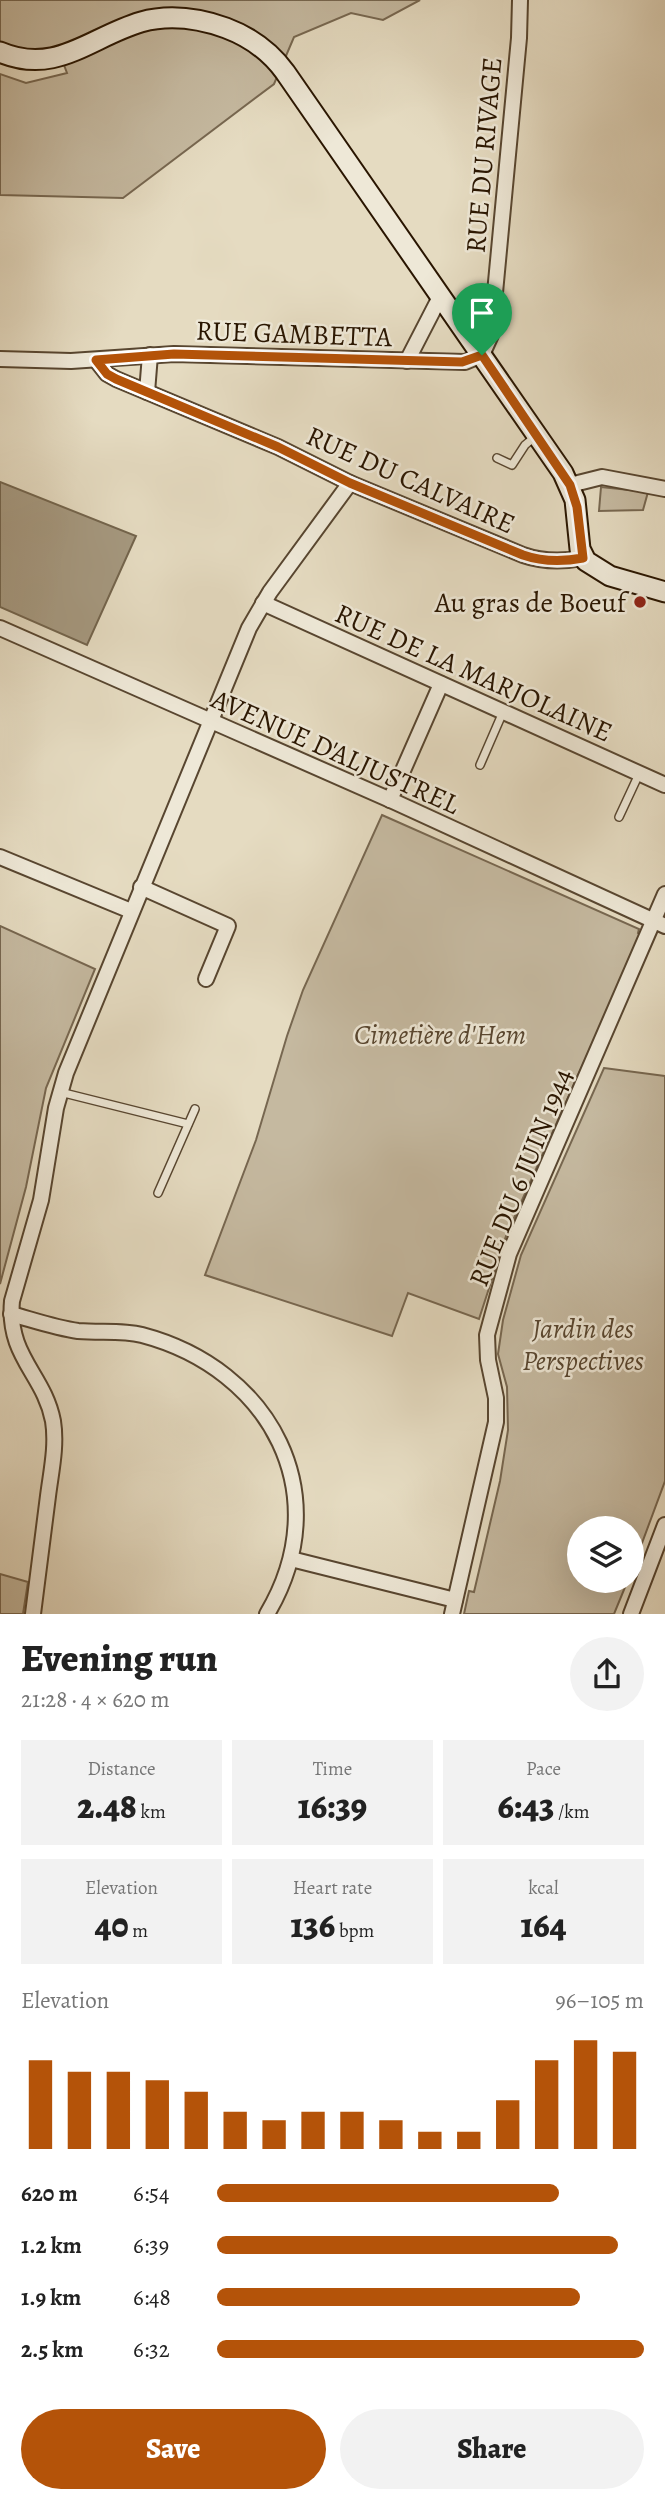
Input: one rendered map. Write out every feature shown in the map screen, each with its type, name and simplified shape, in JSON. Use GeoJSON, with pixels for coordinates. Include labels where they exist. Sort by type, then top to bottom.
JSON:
{"type":"FeatureCollection","features":[{"type":"Feature","properties":{"kind":"main road"},"geometry":{"type":"LineString","coordinates":[[0,52],[26,61],[61,57],[143,22],[182,18],[207,22],[237,32],[265,49],[285,72],[441,295],[570,485],[577,507],[583,558],[591,566],[610,576],[665,592]]}},
{"type":"Feature","properties":{"kind":"main road"},"geometry":{"type":"LineString","coordinates":[[0,66],[23,72],[46,71],[65,63],[99,40]]}},
{"type":"Feature","properties":{"kind":"street","name":"RUE DU RIVAGE"},"geometry":{"type":"LineString","coordinates":[[482,355],[491,335],[519,38],[520,0]]}},
{"type":"Feature","properties":{"kind":"street","name":"RUE GAMBETTA"},"geometry":{"type":"LineString","coordinates":[[407,361],[441,295]]}},
{"type":"Feature","properties":{"kind":"street","name":"RUE GAMBETTA"},"geometry":{"type":"LineString","coordinates":[[96,360],[150,355],[465,362],[482,355]]}},
{"type":"Feature","properties":{"kind":"street"},"geometry":{"type":"LineString","coordinates":[[147,391],[150,355]]}},
{"type":"Feature","properties":{"kind":"street"},"geometry":{"type":"LineString","coordinates":[[0,359],[96,360]]}},
{"type":"Feature","properties":{"kind":"street","name":"RUE DU CALVAIRE"},"geometry":{"type":"LineString","coordinates":[[96,360],[107,374],[278,447],[350,483],[531,558],[561,562],[583,558]]}},
{"type":"Feature","properties":{"kind":"street"},"geometry":{"type":"LineString","coordinates":[[570,485],[602,477],[665,489]]}},
{"type":"Feature","properties":{"kind":"street"},"geometry":{"type":"LineString","coordinates":[[33,1614],[52,1467],[54,1430],[48,1407],[14,1338],[11,1314],[12,1301],[41,1200],[60,1092],[131,911],[243,641],[263,603],[350,483]]}},
{"type":"Feature","properties":{"kind":"street","name":"RUE DE LA MARJOLAINE"},"geometry":{"type":"LineString","coordinates":[[263,603],[665,785]]}},
{"type":"Feature","properties":{"kind":"street","name":"AVENUE D'ALJUSTREL"},"geometry":{"type":"LineString","coordinates":[[0,628],[661,923]]}},
{"type":"Feature","properties":{"kind":"street"},"geometry":{"type":"LineString","coordinates":[[390,800],[441,684]]}},
{"type":"Feature","properties":{"kind":"street"},"geometry":{"type":"LineString","coordinates":[[0,858],[131,911]]}},
{"type":"Feature","properties":{"kind":"street"},"geometry":{"type":"LineString","coordinates":[[141,887],[228,926],[206,979]]}},
{"type":"Feature","properties":{"kind":"street","name":"RUE DU 6 JUIN 1944"},"geometry":{"type":"LineString","coordinates":[[454,1607],[496,1422],[496,1398],[486,1346],[489,1321],[514,1239],[650,931],[661,923],[665,894]]}},
{"type":"Feature","properties":{"kind":"street"},"geometry":{"type":"LineString","coordinates":[[11,1314],[68,1329],[144,1335],[204,1361],[237,1386],[269,1421],[287,1460],[295,1498],[290,1559],[281,1587],[267,1614]]}},
{"type":"Feature","properties":{"kind":"street"},"geometry":{"type":"LineString","coordinates":[[631,1614],[665,1525]]}},
{"type":"Feature","properties":{"kind":"street"},"geometry":{"type":"LineString","coordinates":[[290,1559],[454,1607]]}},
{"type":"Feature","properties":{"kind":"lane"},"geometry":{"type":"LineString","coordinates":[[496,458],[512,465],[525,445],[538,435]]}},
{"type":"Feature","properties":{"kind":"lane"},"geometry":{"type":"LineString","coordinates":[[480,765],[503,712]]}},
{"type":"Feature","properties":{"kind":"lane"},"geometry":{"type":"LineString","coordinates":[[619,817],[639,774]]}},
{"type":"Feature","properties":{"kind":"lane"},"geometry":{"type":"LineString","coordinates":[[60,1092],[188,1124]]}},
{"type":"Feature","properties":{"kind":"lane"},"geometry":{"type":"LineString","coordinates":[[158,1194],[195,1109]]}},
{"type":"Feature","properties":{"kind":"green space"},"geometry":{"type":"Polygon","coordinates":[[[0,0],[420,0],[383,20],[351,13],[294,37],[274,84],[123,198],[0,195],[0,74],[26,83],[67,73],[59,52],[41,55],[0,45],[0,0]]]}},
{"type":"Feature","properties":{"kind":"green space"},"geometry":{"type":"Polygon","coordinates":[[[601,487],[648,492],[643,510],[599,511],[601,487]]]}},
{"type":"Feature","properties":{"kind":"green space","name":"Cimetière d'Hem"},"geometry":{"type":"Polygon","coordinates":[[[382,815],[639,929],[638,933],[641,935],[506,1236],[479,1319],[408,1293],[392,1336],[205,1275],[256,1140],[303,990],[382,815]]]}},
{"type":"Feature","properties":{"kind":"green space"},"geometry":{"type":"Polygon","coordinates":[[[0,926],[95,969],[46,1088],[26,1187],[0,1284],[0,926]]]}},
{"type":"Feature","properties":{"kind":"green space","name":"Jardin des Perspectives"},"geometry":{"type":"Polygon","coordinates":[[[604,1068],[665,1076],[665,1481],[644,1538],[644,1516],[567,1516],[567,1593],[623,1593],[614,1614],[464,1614],[469,1591],[474,1592],[500,1481],[508,1430],[507,1387],[498,1354],[503,1320],[521,1255],[604,1068]]]}},
{"type":"Feature","properties":{"kind":"green space"},"geometry":{"type":"Polygon","coordinates":[[[0,1574],[28,1582],[23,1614],[0,1614],[0,1574]]]}},
{"type":"Feature","properties":{"kind":"shaded area"},"geometry":{"type":"Polygon","coordinates":[[[0,482],[136,536],[87,645],[0,607],[0,482]]]}},
{"type":"Feature","properties":{"kind":"place","name":"Au gras de Boeuf"},"geometry":{"type":"Point","coordinates":[640,602]}},
{"type":"Feature","properties":{"kind":"route"},"geometry":{"type":"LineString","coordinates":[[174,354],[465,362],[482,355],[570,485],[577,507],[583,558],[561,562],[523,555],[350,483],[278,447],[116,379],[107,374],[96,360],[174,354]]}}]}
